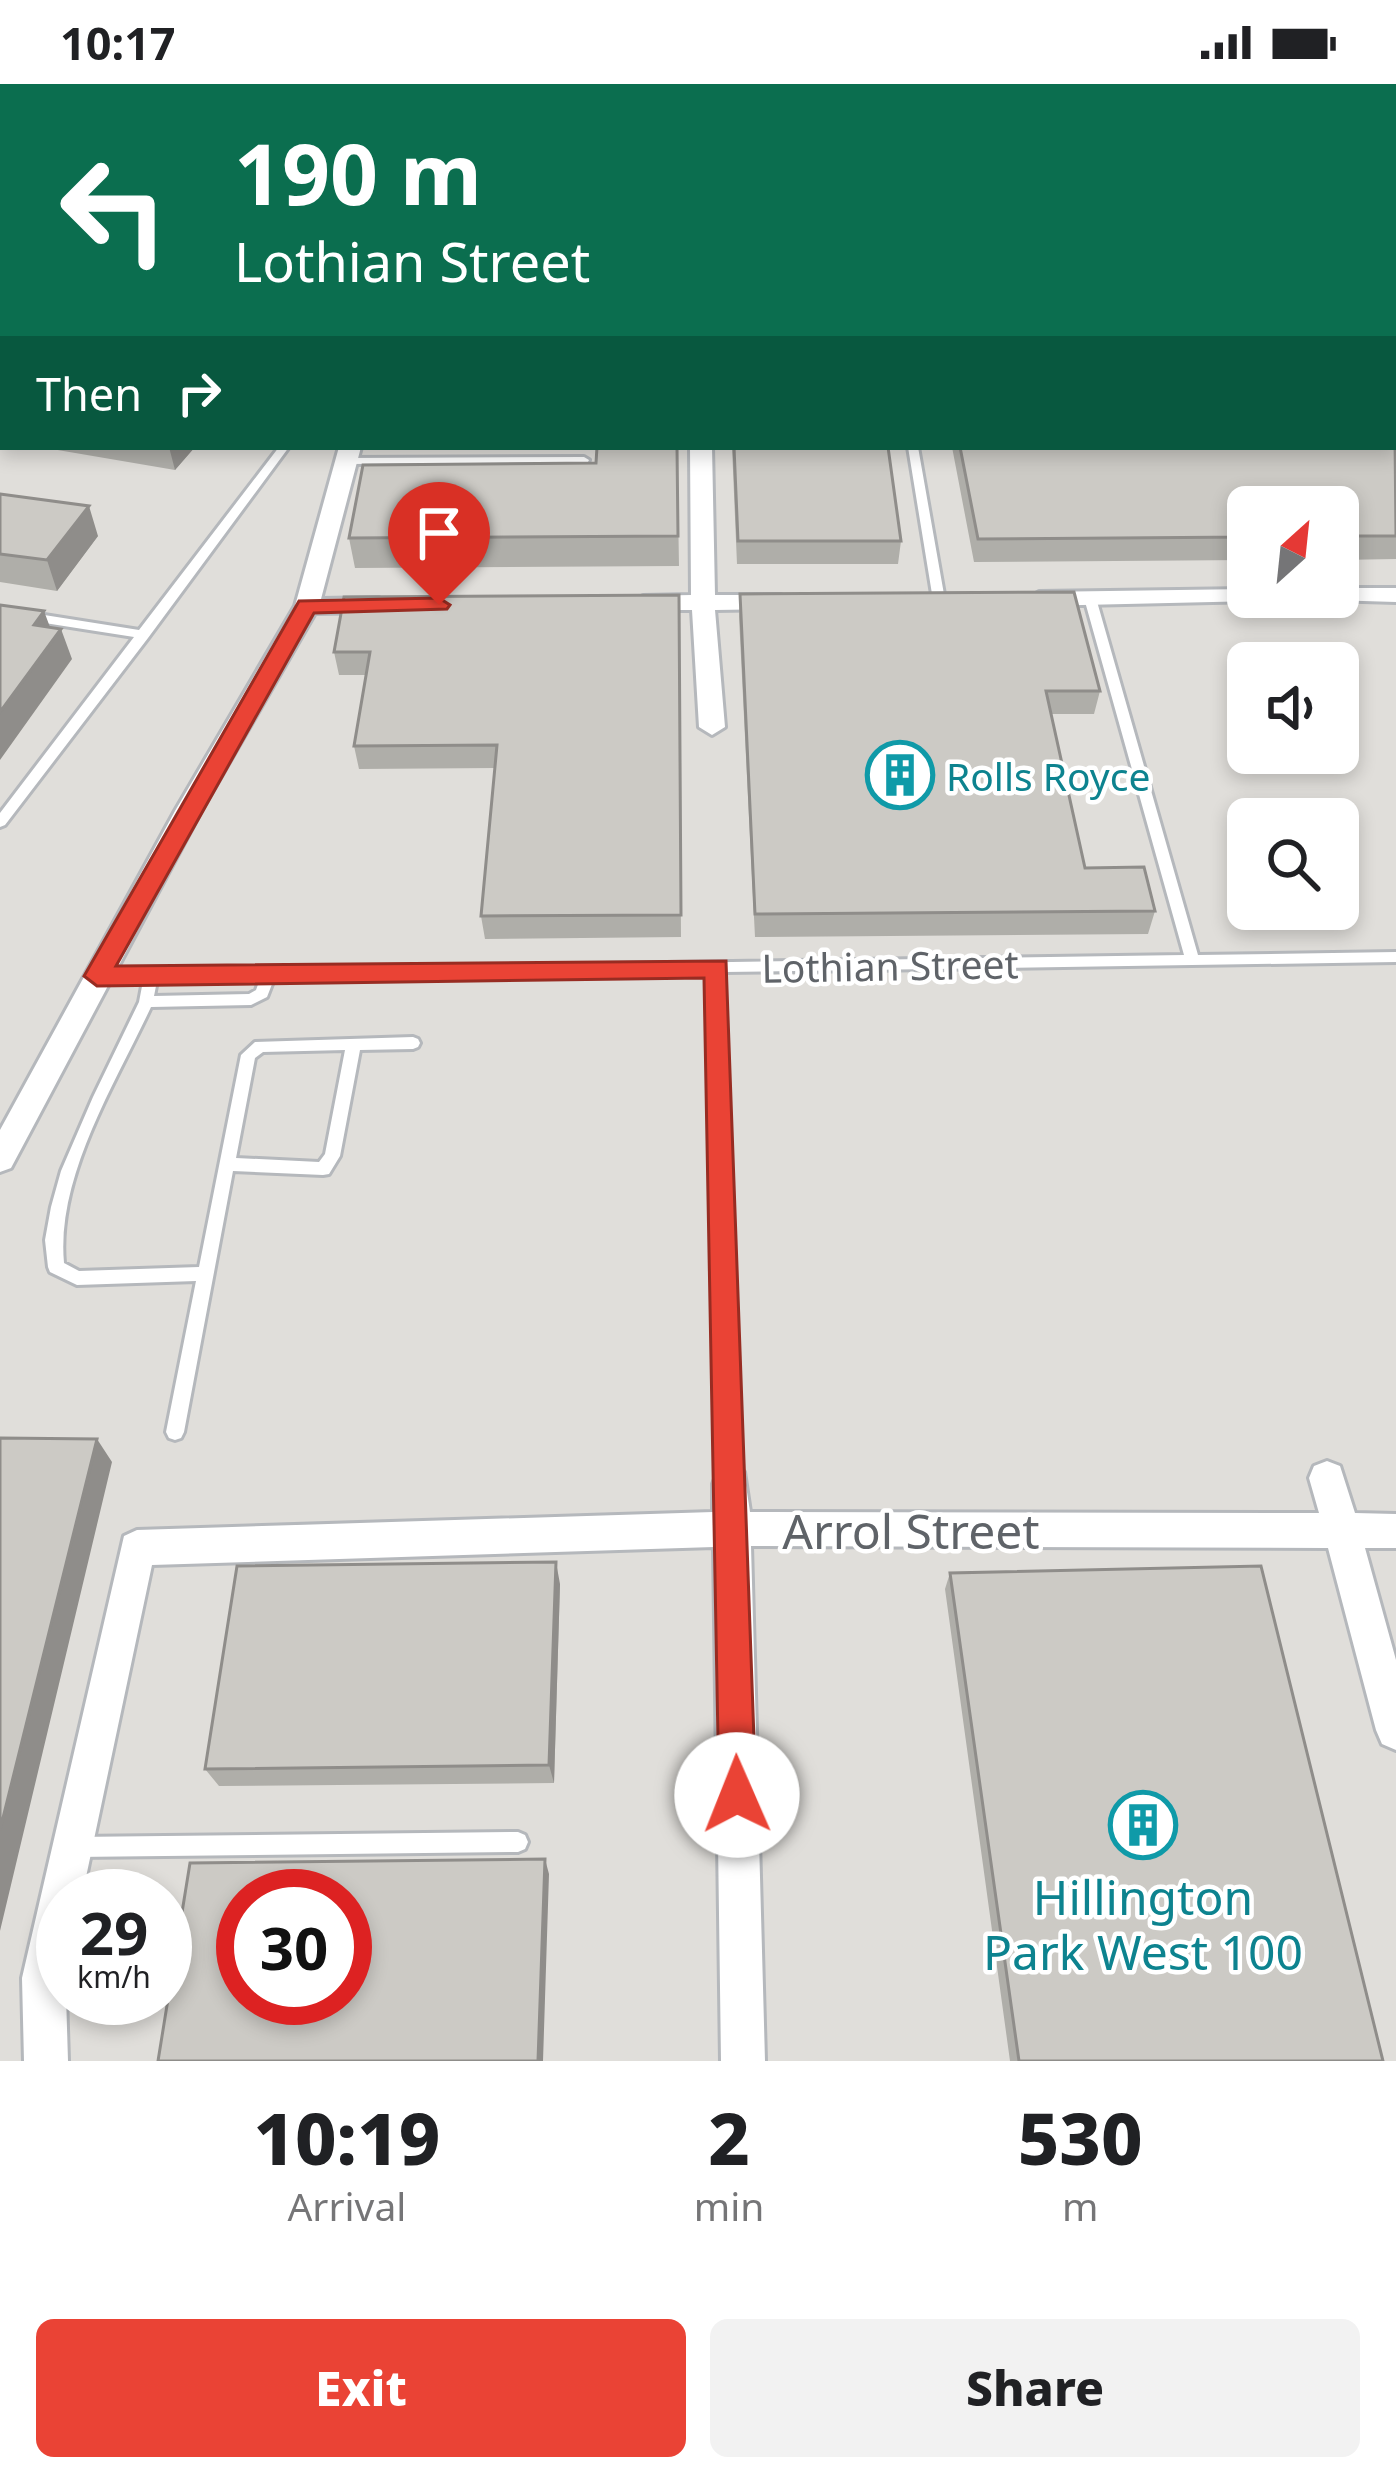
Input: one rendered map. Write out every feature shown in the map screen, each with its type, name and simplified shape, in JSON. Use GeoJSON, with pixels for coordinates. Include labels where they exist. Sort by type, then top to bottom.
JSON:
{"type":"FeatureCollection","features":[{"type":"Feature","properties":{"kind":"street"},"geometry":{"type":"LineString","coordinates":[[701,450],[712,727]]}},
{"type":"Feature","properties":{"kind":"street"},"geometry":{"type":"LineString","coordinates":[[0,1159],[97,976],[307,606],[348,454]]}},
{"type":"Feature","properties":{"kind":"street"},"geometry":{"type":"LineString","coordinates":[[1359,596],[1396,595]]}},
{"type":"Feature","properties":{"kind":"street"},"geometry":{"type":"LineString","coordinates":[[1004,599],[1227,596]]}},
{"type":"Feature","properties":{"kind":"street"},"geometry":{"type":"LineString","coordinates":[[610,604],[798,602]]}},
{"type":"Feature","properties":{"kind":"street"},"geometry":{"type":"LineString","coordinates":[[307,606],[400,605]]}},
{"type":"Feature","properties":{"kind":"street"},"geometry":{"type":"LineString","coordinates":[[1328,1478],[1396,1730]]}},
{"type":"Feature","properties":{"kind":"street"},"geometry":{"type":"LineString","coordinates":[[731,1484],[743,2061]]}},
{"type":"Feature","properties":{"kind":"street","name":"Arrol Street"},"geometry":{"type":"LineString","coordinates":[[71,1847],[137,1548],[732,1529],[1396,1531]]}},
{"type":"Feature","properties":{"kind":"street"},"geometry":{"type":"LineString","coordinates":[[46,2061],[43,1978],[71,1847]]}},
{"type":"Feature","properties":{"kind":"lane"},"geometry":{"type":"LineString","coordinates":[[0,822],[282,450]]}},
{"type":"Feature","properties":{"kind":"lane"},"geometry":{"type":"LineString","coordinates":[[913,450],[938,600]]}},
{"type":"Feature","properties":{"kind":"lane"},"geometry":{"type":"LineString","coordinates":[[348,454],[584,460]]}},
{"type":"Feature","properties":{"kind":"lane"},"geometry":{"type":"LineString","coordinates":[[1090,598],[1193,961]]}},
{"type":"Feature","properties":{"kind":"lane"},"geometry":{"type":"LineString","coordinates":[[0,612],[145,635]]}},
{"type":"Feature","properties":{"kind":"lane","name":"Lothian Street"},"geometry":{"type":"LineString","coordinates":[[97,976],[1396,957]]}},
{"type":"Feature","properties":{"kind":"lane"},"geometry":{"type":"LineString","coordinates":[[717,968],[731,1484]]}},
{"type":"Feature","properties":{"kind":"lane"},"geometry":{"type":"LineString","coordinates":[[146,1002],[251,999],[262,993],[268,974]]}},
{"type":"Feature","properties":{"kind":"lane"},"geometry":{"type":"LineString","coordinates":[[151,975],[146,1002],[76,1151],[50,1244],[56,1268],[77,1278],[204,1274]]}},
{"type":"Feature","properties":{"kind":"lane"},"geometry":{"type":"LineString","coordinates":[[175,1432],[248,1055],[260,1046],[412,1043]]}},
{"type":"Feature","properties":{"kind":"lane"},"geometry":{"type":"LineString","coordinates":[[226,1164],[322,1168],[332,1156],[354,1044]]}},
{"type":"Feature","properties":{"kind":"lane"},"geometry":{"type":"LineString","coordinates":[[71,1847],[518,1842]]}},
{"type":"Feature","properties":{"kind":"shaded area"},"geometry":{"type":"Polygon","coordinates":[[[0,450],[1396,450],[1396,2061],[0,2061],[0,450]]]}},
{"type":"Feature","properties":{"kind":"building"},"geometry":{"type":"Polygon","coordinates":[[[597,450],[677,450],[678,536],[349,538],[363,465],[596,463],[597,450]]]}},
{"type":"Feature","properties":{"kind":"building"},"geometry":{"type":"Polygon","coordinates":[[[734,450],[888,450],[901,541],[738,541],[734,450]]]}},
{"type":"Feature","properties":{"kind":"building"},"geometry":{"type":"Polygon","coordinates":[[[961,450],[1395,450],[1396,536],[1359,536],[1359,486],[1227,486],[1227,537],[978,539],[961,450]]]}},
{"type":"Feature","properties":{"kind":"building"},"geometry":{"type":"Polygon","coordinates":[[[0,494],[89,506],[47,560],[0,554],[0,494]]]}},
{"type":"Feature","properties":{"kind":"building"},"geometry":{"type":"Polygon","coordinates":[[[1074,592],[1100,691],[1046,691],[1085,868],[1144,867],[1155,911],[755,914],[740,594],[1074,592]]]}},
{"type":"Feature","properties":{"kind":"building"},"geometry":{"type":"Polygon","coordinates":[[[679,595],[681,915],[481,916],[497,745],[354,746],[370,652],[334,652],[344,597],[679,595]]]}},
{"type":"Feature","properties":{"kind":"building"},"geometry":{"type":"Polygon","coordinates":[[[0,605],[44,611],[34,625],[61,629],[0,712],[0,605]]]}},
{"type":"Feature","properties":{"kind":"building"},"geometry":{"type":"Polygon","coordinates":[[[0,1438],[97,1439],[0,1830],[0,1438]]]}},
{"type":"Feature","properties":{"kind":"building"},"geometry":{"type":"Polygon","coordinates":[[[556,1562],[549,1765],[205,1769],[237,1566],[556,1562]]]}},
{"type":"Feature","properties":{"kind":"building","name":"Hillington Park West 100"},"geometry":{"type":"Polygon","coordinates":[[[1261,1566],[1383,2061],[1019,2061],[950,1573],[1261,1566]]]}},
{"type":"Feature","properties":{"kind":"building"},"geometry":{"type":"Polygon","coordinates":[[[545,1859],[538,2061],[158,2061],[164,2025],[192,2025],[190,1863],[545,1859]]]}},
{"type":"Feature","properties":{"kind":"place","name":"Rolls Royce"},"geometry":{"type":"Point","coordinates":[900,775]}},
{"type":"Feature","properties":{"kind":"place","name":"Hillington Park West 100"},"geometry":{"type":"Point","coordinates":[1143,1825]}},
{"type":"Feature","properties":{"kind":"route"},"geometry":{"type":"LineString","coordinates":[[439,605],[307,606],[97,976],[717,968],[737,1795]]}}]}
